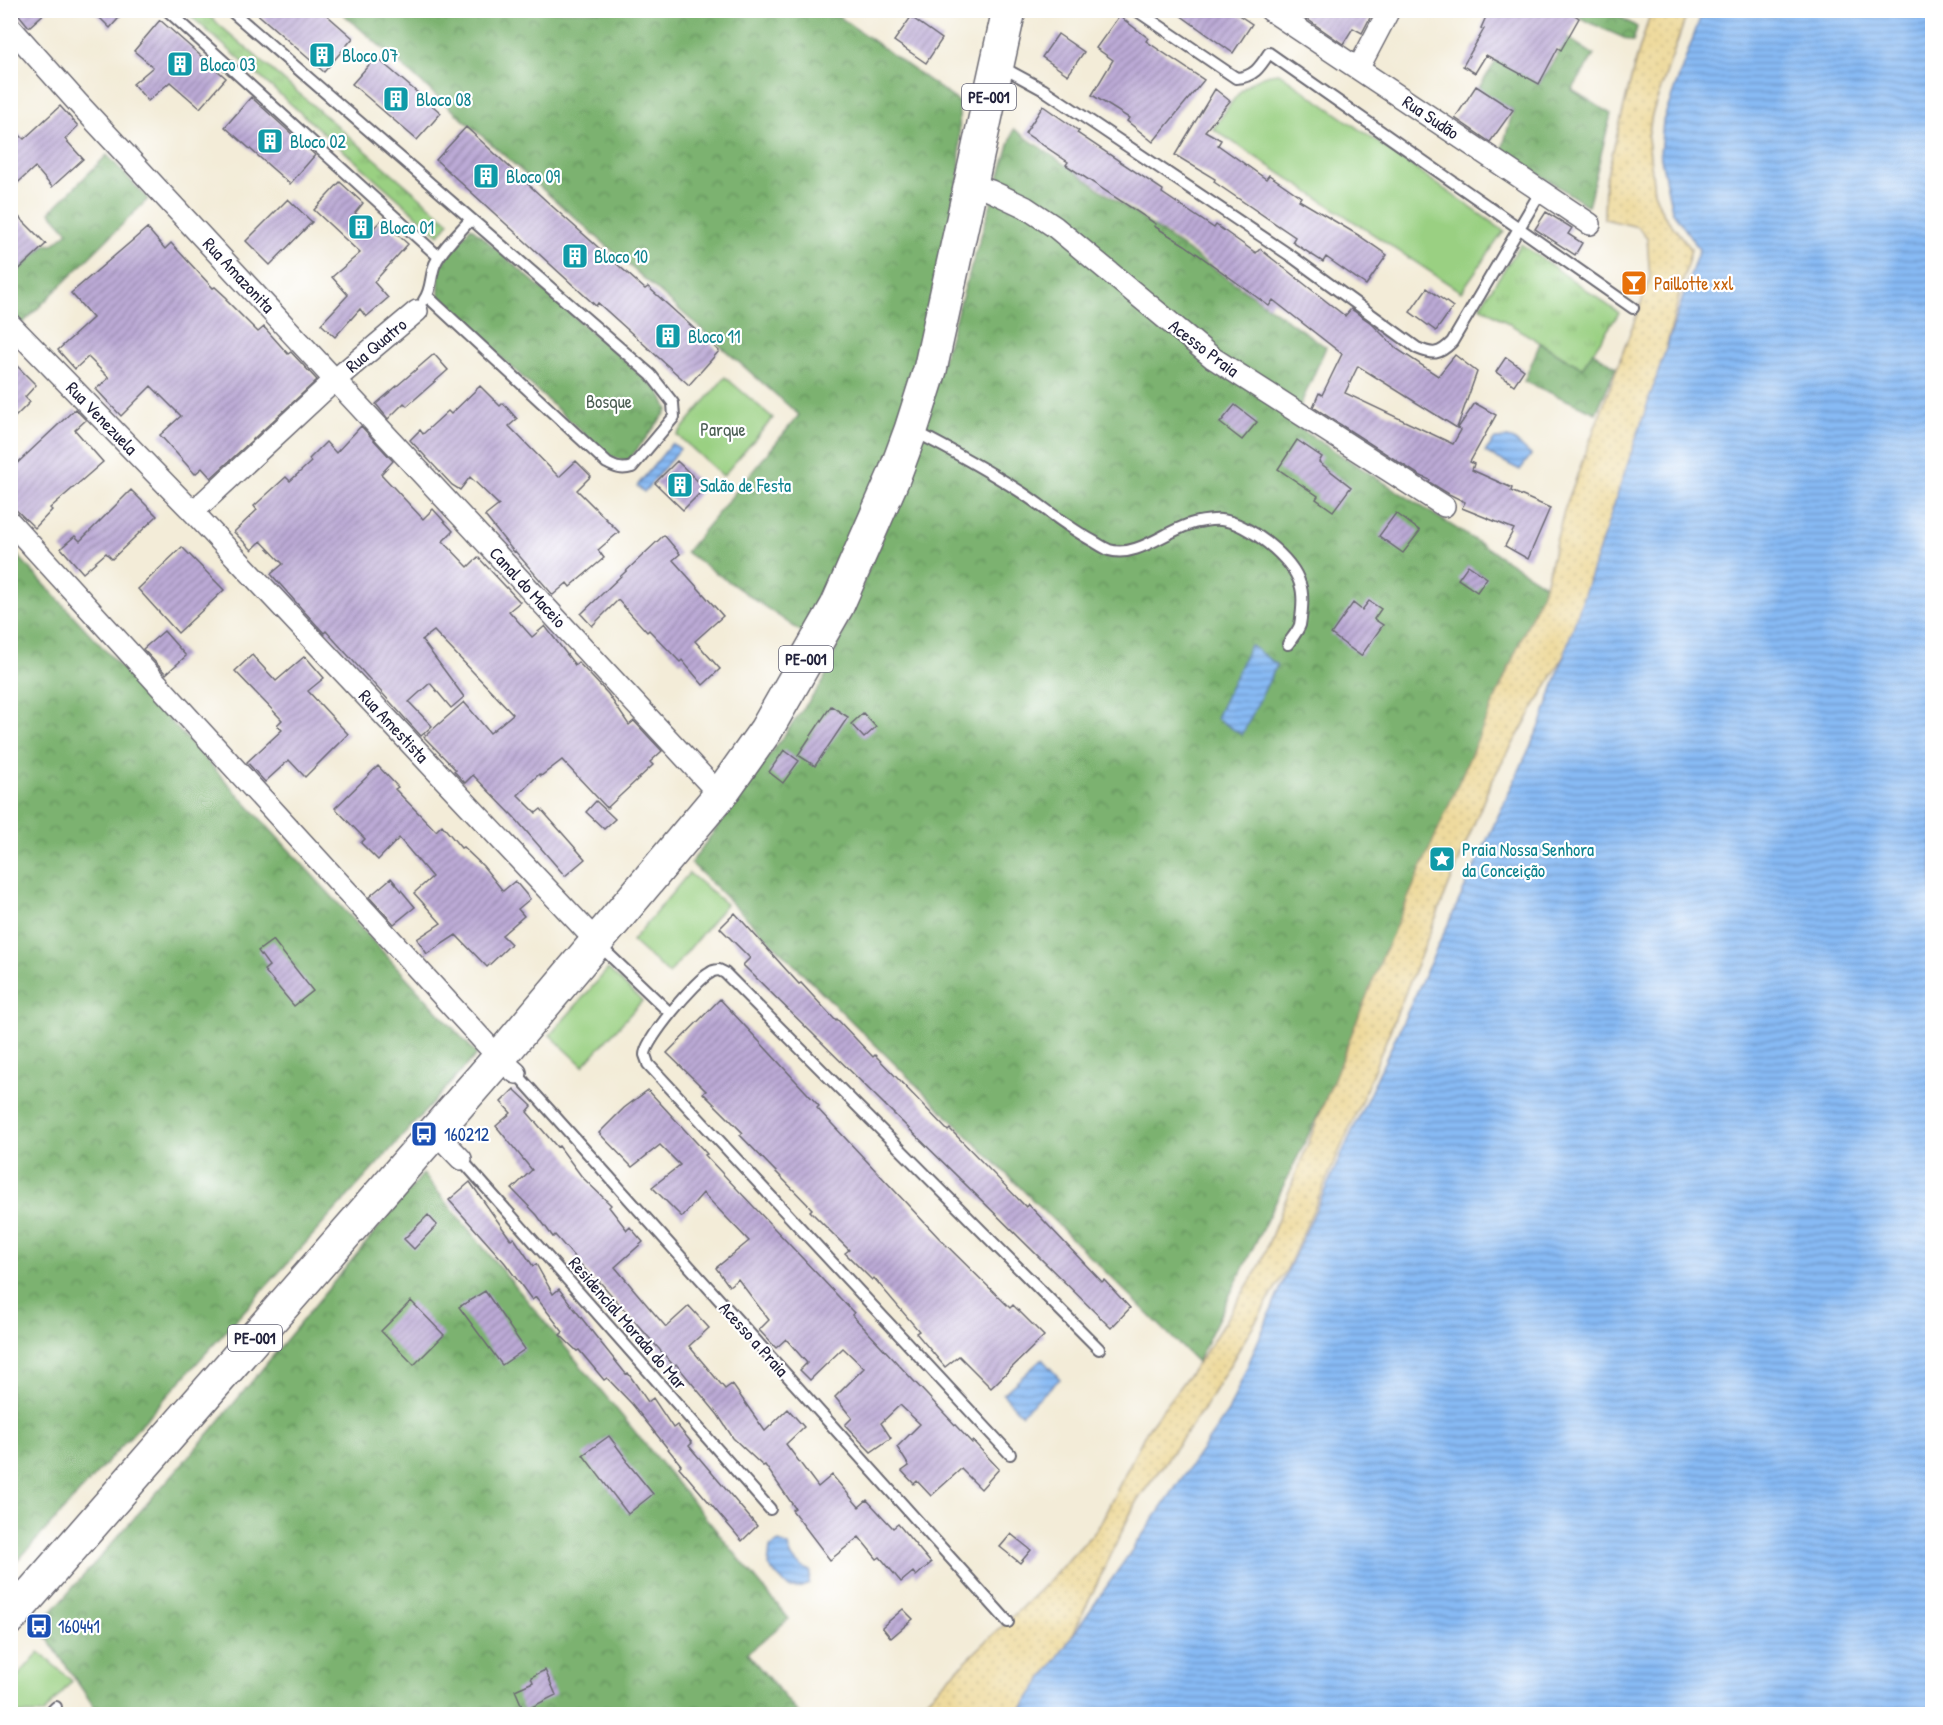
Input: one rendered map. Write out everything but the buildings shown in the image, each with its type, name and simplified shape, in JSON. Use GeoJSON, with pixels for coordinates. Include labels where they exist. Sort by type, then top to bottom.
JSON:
{"type":"FeatureCollection","features":[{"type":"Feature","properties":{"kind":"main road","name":"PE-001"},"geometry":{"type":"LineString","coordinates":[[11,1618],[436,1133],[508,1066],[596,941],[720,795],[766,730],[837,606],[894,476],[911,430],[930,370],[1009,10]]}},
{"type":"Feature","properties":{"kind":"street","name":"Rua Sudão"},"geometry":{"type":"LineString","coordinates":[[1270,10],[1590,224]]}},
{"type":"Feature","properties":{"kind":"street"},"geometry":{"type":"LineString","coordinates":[[1358,69],[1389,10]]}},
{"type":"Feature","properties":{"kind":"street","name":"Rua Amazonita"},"geometry":{"type":"LineString","coordinates":[[10,27],[77,102],[336,379]]}},
{"type":"Feature","properties":{"kind":"street","name":"Acesso Praia"},"geometry":{"type":"LineString","coordinates":[[969,184],[991,191],[1025,207],[1055,227],[1213,358],[1444,506]]}},
{"type":"Feature","properties":{"kind":"street","name":"Rua Quatro"},"geometry":{"type":"LineString","coordinates":[[336,379],[422,303]]}},
{"type":"Feature","properties":{"kind":"street","name":"Rua Venezuela"},"geometry":{"type":"LineString","coordinates":[[10,324],[193,512]]}},
{"type":"Feature","properties":{"kind":"street"},"geometry":{"type":"LineString","coordinates":[[193,512],[336,379]]}},
{"type":"Feature","properties":{"kind":"street","name":"Canal do Maceio"},"geometry":{"type":"LineString","coordinates":[[336,379],[720,795]]}},
{"type":"Feature","properties":{"kind":"street","name":"Rua Amestista"},"geometry":{"type":"LineString","coordinates":[[193,512],[596,941]]}},
{"type":"Feature","properties":{"kind":"street"},"geometry":{"type":"LineString","coordinates":[[10,522],[508,1066]]}},
{"type":"Feature","properties":{"kind":"street"},"geometry":{"type":"LineString","coordinates":[[436,1133],[461,1159]]}},
{"type":"Feature","properties":{"kind":"lane"},"geometry":{"type":"LineString","coordinates":[[167,10],[439,257]]}},
{"type":"Feature","properties":{"kind":"lane"},"geometry":{"type":"LineString","coordinates":[[231,10],[651,375],[673,403],[674,417],[632,467],[623,470],[607,463],[422,303],[439,257],[471,219]]}},
{"type":"Feature","properties":{"kind":"lane"},"geometry":{"type":"LineString","coordinates":[[1136,10],[1236,78],[1247,77],[1255,73],[1269,53],[1633,308]]}},
{"type":"Feature","properties":{"kind":"lane"},"geometry":{"type":"LineString","coordinates":[[997,64],[1044,90],[1291,256],[1417,348],[1429,353],[1444,350],[1452,342],[1541,191]]}},
{"type":"Feature","properties":{"kind":"lane"},"geometry":{"type":"LineString","coordinates":[[911,430],[967,458],[1023,493],[1077,532],[1109,550],[1127,552],[1142,547],[1168,532],[1197,522],[1221,520],[1241,525],[1266,542],[1288,563],[1300,583],[1302,603],[1299,626],[1288,644]]}},
{"type":"Feature","properties":{"kind":"lane"},"geometry":{"type":"LineString","coordinates":[[596,941],[670,1013]]}},
{"type":"Feature","properties":{"kind":"lane"},"geometry":{"type":"LineString","coordinates":[[1010,1454],[648,1064],[645,1055],[647,1048],[670,1013],[706,975],[719,970],[725,973],[1099,1349]]}},
{"type":"Feature","properties":{"kind":"lane","name":"Acesso a Praia"},"geometry":{"type":"LineString","coordinates":[[508,1066],[1008,1622]]}},
{"type":"Feature","properties":{"kind":"lane","name":"Residencial Morada do Mar"},"geometry":{"type":"LineString","coordinates":[[461,1159],[770,1509]]}},
{"type":"Feature","properties":{"kind":"green space"},"geometry":{"type":"Polygon","coordinates":[[[185,11],[203,11],[449,222],[439,235],[185,11]]]}},
{"type":"Feature","properties":{"kind":"green space"},"geometry":{"type":"Polygon","coordinates":[[[340,11],[831,11],[959,102],[960,170],[920,401],[858,516],[803,633],[686,552],[799,415],[340,11]]]}},
{"type":"Feature","properties":{"kind":"green space"},"geometry":{"type":"Polygon","coordinates":[[[1584,11],[1611,11],[1637,27],[1633,42],[1579,18],[1584,11]]]}},
{"type":"Feature","properties":{"kind":"green space"},"geometry":{"type":"Polygon","coordinates":[[[1568,38],[1594,55],[1572,90],[1611,114],[1588,206],[1502,150],[1513,110],[1478,89],[1498,58],[1539,84],[1568,38]]]}},
{"type":"Feature","properties":{"kind":"green space"},"geometry":{"type":"Polygon","coordinates":[[[1279,73],[1504,231],[1461,292],[1213,129],[1233,100],[1248,85],[1267,75],[1279,73]]]}},
{"type":"Feature","properties":{"kind":"green space"},"geometry":{"type":"Polygon","coordinates":[[[1014,129],[1326,347],[1292,424],[1545,585],[1324,1103],[1197,1362],[691,863],[823,682],[907,475],[1014,129]]]}},
{"type":"Feature","properties":{"kind":"green space"},"geometry":{"type":"Polygon","coordinates":[[[107,155],[148,199],[22,324],[11,312],[11,278],[46,244],[52,245],[68,232],[50,212],[107,155]]]}},
{"type":"Feature","properties":{"kind":"green space","name":"Bosque"},"geometry":{"type":"Polygon","coordinates":[[[471,227],[660,392],[668,410],[628,461],[609,457],[439,300],[439,267],[471,227]]]}},
{"type":"Feature","properties":{"kind":"green space"},"geometry":{"type":"Polygon","coordinates":[[[1521,244],[1619,313],[1582,368],[1480,306],[1521,244]]]}},
{"type":"Feature","properties":{"kind":"green space"},"geometry":{"type":"Polygon","coordinates":[[[1540,343],[1582,368],[1593,352],[1616,367],[1596,413],[1524,381],[1540,343]]]}},
{"type":"Feature","properties":{"kind":"green space","name":"Parque"},"geometry":{"type":"Polygon","coordinates":[[[725,377],[773,418],[723,476],[677,435],[725,377]]]}},
{"type":"Feature","properties":{"kind":"green space"},"geometry":{"type":"Polygon","coordinates":[[[10,547],[477,1054],[11,1568],[10,1568],[10,547]]]}},
{"type":"Feature","properties":{"kind":"green space"},"geometry":{"type":"Polygon","coordinates":[[[689,873],[726,904],[669,974],[632,941],[689,873]]]}},
{"type":"Feature","properties":{"kind":"green space"},"geometry":{"type":"Polygon","coordinates":[[[608,969],[642,1001],[583,1066],[550,1035],[608,969]]]}},
{"type":"Feature","properties":{"kind":"green space"},"geometry":{"type":"Polygon","coordinates":[[[423,1174],[789,1619],[747,1653],[799,1714],[99,1714],[39,1626],[211,1431],[423,1174]]]}},
{"type":"Feature","properties":{"kind":"green space"},"geometry":{"type":"Polygon","coordinates":[[[39,1652],[72,1681],[43,1714],[11,1714],[11,1684],[39,1652]]]}},
{"type":"Feature","properties":{"kind":"sand","name":"Praia Nossa Senhora da Conceição"},"geometry":{"type":"Polygon","coordinates":[[[1651,11],[1688,11],[1652,114],[1648,138],[1654,192],[1663,214],[1691,249],[1634,476],[1585,619],[1491,782],[1358,1109],[1287,1269],[1204,1408],[1135,1504],[1068,1644],[1020,1714],[911,1714],[1047,1583],[1098,1528],[1147,1430],[1205,1353],[1259,1267],[1381,960],[1545,585],[1564,511],[1650,279],[1647,238],[1638,227],[1604,219],[1605,182],[1634,67],[1651,11]]]}},
{"type":"Feature","properties":{"kind":"water"},"geometry":{"type":"Polygon","coordinates":[[[1703,10],[1932,11],[1932,1714],[1018,1714],[1228,1412],[1289,1268],[1542,721],[1699,249],[1672,211],[1660,154],[1663,121],[1703,10]]]}},
{"type":"Feature","properties":{"kind":"water"},"geometry":{"type":"Polygon","coordinates":[[[1495,439],[1514,440],[1531,455],[1520,470],[1485,452],[1495,439]]]}},
{"type":"Feature","properties":{"kind":"water"},"geometry":{"type":"Polygon","coordinates":[[[672,443],[680,449],[644,492],[637,486],[672,443]]]}},
{"type":"Feature","properties":{"kind":"water"},"geometry":{"type":"Polygon","coordinates":[[[1250,645],[1277,665],[1242,735],[1216,718],[1250,645]]]}},
{"type":"Feature","properties":{"kind":"water"},"geometry":{"type":"Polygon","coordinates":[[[1042,1359],[1060,1379],[1021,1414],[1003,1394],[1042,1359]]]}},
{"type":"Feature","properties":{"kind":"water"},"geometry":{"type":"Polygon","coordinates":[[[779,1542],[788,1546],[795,1562],[810,1571],[809,1584],[799,1588],[789,1588],[768,1566],[770,1547],[779,1542]]]}},
{"type":"Feature","properties":{"kind":"place","name":"Bloco 07"},"geometry":{"type":"Point","coordinates":[322,55]}},
{"type":"Feature","properties":{"kind":"place","name":"Bloco 03"},"geometry":{"type":"Point","coordinates":[180,64]}},
{"type":"Feature","properties":{"kind":"place","name":"Bloco 08"},"geometry":{"type":"Point","coordinates":[396,99]}},
{"type":"Feature","properties":{"kind":"place","name":"Bloco 02"},"geometry":{"type":"Point","coordinates":[270,141]}},
{"type":"Feature","properties":{"kind":"place","name":"Bloco 09"},"geometry":{"type":"Point","coordinates":[486,176]}},
{"type":"Feature","properties":{"kind":"place","name":"Bloco 01"},"geometry":{"type":"Point","coordinates":[361,227]}},
{"type":"Feature","properties":{"kind":"place","name":"Bloco 10"},"geometry":{"type":"Point","coordinates":[575,256]}},
{"type":"Feature","properties":{"kind":"place","name":"Paillotte xxl"},"geometry":{"type":"Point","coordinates":[1634,283]}},
{"type":"Feature","properties":{"kind":"place","name":"Bloco 11"},"geometry":{"type":"Point","coordinates":[668,336]}},
{"type":"Feature","properties":{"kind":"place","name":"Salão de Festa"},"geometry":{"type":"Point","coordinates":[680,485]}},
{"type":"Feature","properties":{"kind":"place","name":"Praia Nossa Senhora da Conceição"},"geometry":{"type":"Point","coordinates":[1442,859]}},
{"type":"Feature","properties":{"kind":"place","name":"160212"},"geometry":{"type":"Point","coordinates":[424,1134]}},
{"type":"Feature","properties":{"kind":"place","name":"160441"},"geometry":{"type":"Point","coordinates":[39,1626]}}]}
